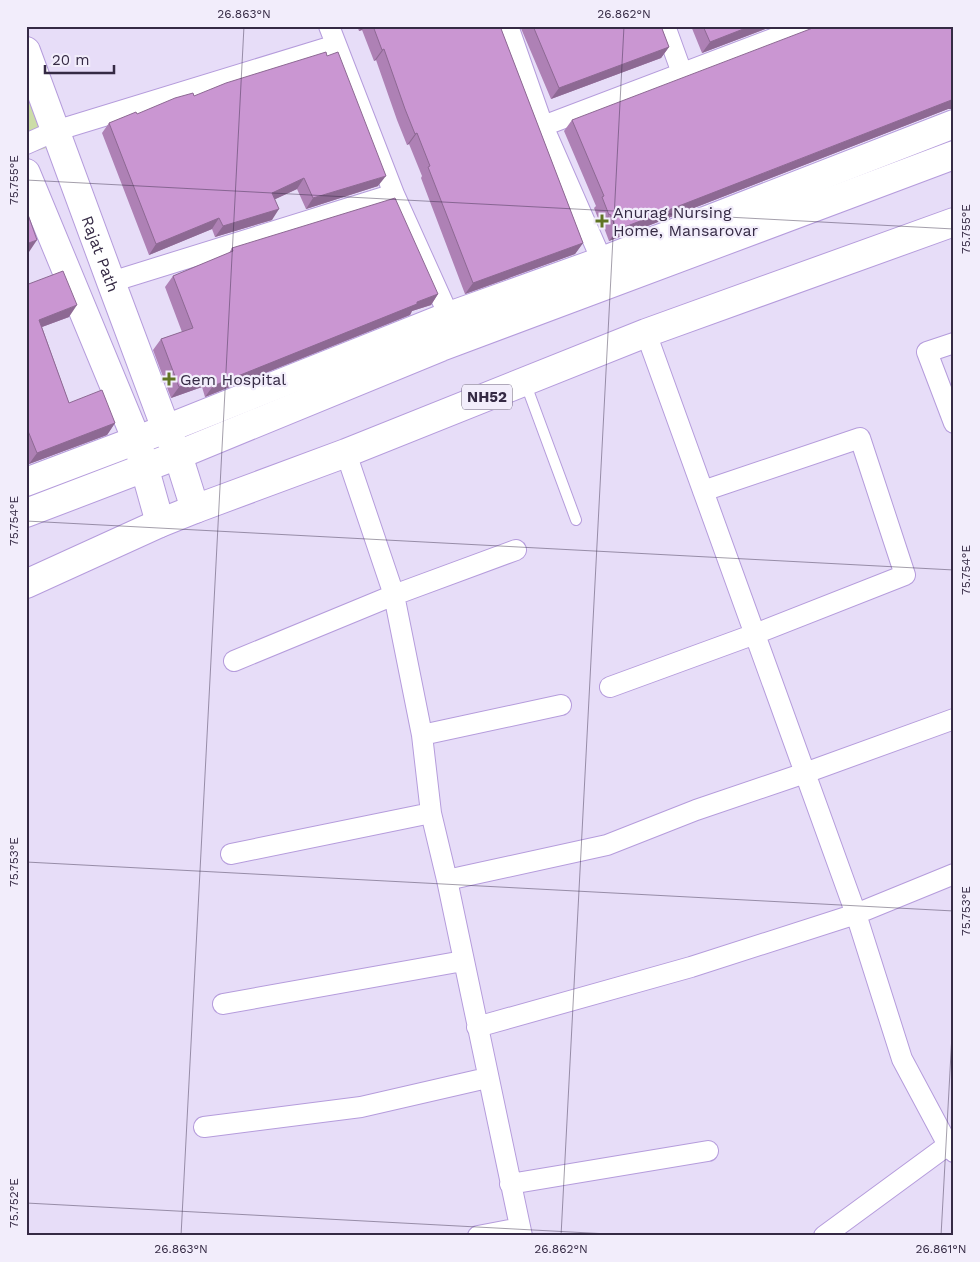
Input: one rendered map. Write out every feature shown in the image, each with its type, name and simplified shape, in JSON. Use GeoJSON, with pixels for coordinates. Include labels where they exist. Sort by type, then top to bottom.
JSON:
{"type":"FeatureCollection","features":[{"type":"Feature","properties":{"kind":"main road","name":"Rajat Path"},"geometry":{"type":"LineString","coordinates":[[26,52],[166,429],[178,455],[195,509]]}},
{"type":"Feature","properties":{"kind":"main road"},"geometry":{"type":"LineString","coordinates":[[26,482],[136,441],[449,316],[602,260],[954,124]]}},
{"type":"Feature","properties":{"kind":"main road"},"geometry":{"type":"LineString","coordinates":[[26,513],[178,455],[441,346],[954,155]]}},
{"type":"Feature","properties":{"kind":"main road"},"geometry":{"type":"LineString","coordinates":[[26,173],[136,441],[160,523]]}},
{"type":"Feature","properties":{"kind":"main road","name":"NH52"},"geometry":{"type":"LineString","coordinates":[[26,584],[160,523],[346,453],[646,333],[954,222]]}},
{"type":"Feature","properties":{"kind":"street"},"geometry":{"type":"LineString","coordinates":[[508,26],[543,126],[602,260]]}},
{"type":"Feature","properties":{"kind":"street"},"geometry":{"type":"LineString","coordinates":[[665,26],[682,73]]}},
{"type":"Feature","properties":{"kind":"street"},"geometry":{"type":"LineString","coordinates":[[543,126],[808,26]]}},
{"type":"Feature","properties":{"kind":"street"},"geometry":{"type":"LineString","coordinates":[[26,144],[56,131],[332,35],[394,194],[449,316]]}},
{"type":"Feature","properties":{"kind":"street"},"geometry":{"type":"LineString","coordinates":[[111,282],[394,194]]}},
{"type":"Feature","properties":{"kind":"street"},"geometry":{"type":"LineString","coordinates":[[646,333],[856,914],[902,1059],[951,1148],[824,1236]]}},
{"type":"Feature","properties":{"kind":"street"},"geometry":{"type":"LineString","coordinates":[[954,343],[927,352],[954,423]]}},
{"type":"Feature","properties":{"kind":"street"},"geometry":{"type":"LineString","coordinates":[[610,687],[755,634],[905,575],[860,438],[703,490]]}},
{"type":"Feature","properties":{"kind":"street"},"geometry":{"type":"LineString","coordinates":[[346,453],[394,595],[422,735],[431,813],[447,880],[462,961],[521,1232],[478,1236]]}},
{"type":"Feature","properties":{"kind":"street"},"geometry":{"type":"LineString","coordinates":[[234,661],[394,595],[516,550]]}},
{"type":"Feature","properties":{"kind":"street"},"geometry":{"type":"LineString","coordinates":[[422,735],[561,705]]}},
{"type":"Feature","properties":{"kind":"street"},"geometry":{"type":"LineString","coordinates":[[447,880],[607,845],[696,810],[805,774],[954,719]]}},
{"type":"Feature","properties":{"kind":"street"},"geometry":{"type":"LineString","coordinates":[[231,854],[431,813]]}},
{"type":"Feature","properties":{"kind":"street"},"geometry":{"type":"LineString","coordinates":[[477,1027],[691,967],[856,914],[954,874]]}},
{"type":"Feature","properties":{"kind":"street"},"geometry":{"type":"LineString","coordinates":[[223,1004],[462,961]]}},
{"type":"Feature","properties":{"kind":"street"},"geometry":{"type":"LineString","coordinates":[[204,1127],[361,1107],[487,1078]]}},
{"type":"Feature","properties":{"kind":"street"},"geometry":{"type":"LineString","coordinates":[[510,1184],[708,1151]]}},
{"type":"Feature","properties":{"kind":"lane"},"geometry":{"type":"LineString","coordinates":[[525,382],[576,520]]}},
{"type":"Feature","properties":{"kind":"green space"},"geometry":{"type":"Polygon","coordinates":[[[26,51],[60,144],[26,154],[26,51]]]}},
{"type":"Feature","properties":{"kind":"building"},"geometry":{"type":"Polygon","coordinates":[[[373,26],[500,26],[583,243],[473,283],[428,167],[430,166],[417,133],[415,134],[384,49],[382,50],[373,26]]]}},
{"type":"Feature","properties":{"kind":"building"},"geometry":{"type":"Polygon","coordinates":[[[533,26],[661,26],[669,47],[559,88],[533,26]]]}},
{"type":"Feature","properties":{"kind":"building"},"geometry":{"type":"Polygon","coordinates":[[[703,26],[751,26],[710,42],[703,26]]]}},
{"type":"Feature","properties":{"kind":"building"},"geometry":{"type":"Polygon","coordinates":[[[818,26],[954,26],[954,99],[617,230],[609,215],[602,197],[604,196],[572,120],[818,26]]]}},
{"type":"Feature","properties":{"kind":"building"},"geometry":{"type":"Polygon","coordinates":[[[326,52],[327,56],[338,52],[386,176],[313,198],[304,178],[272,193],[279,209],[223,226],[219,218],[156,244],[109,123],[136,112],[137,114],[175,98],[193,93],[194,96],[226,83],[326,52]]]}},
{"type":"Feature","properties":{"kind":"building"},"geometry":{"type":"Polygon","coordinates":[[[395,198],[438,294],[213,386],[209,376],[179,387],[161,339],[193,328],[173,276],[233,251],[232,248],[395,198]]]}},
{"type":"Feature","properties":{"kind":"building"},"geometry":{"type":"Polygon","coordinates":[[[26,209],[37,240],[26,244],[26,209]]]}},
{"type":"Feature","properties":{"kind":"building"},"geometry":{"type":"Polygon","coordinates":[[[63,271],[77,305],[39,320],[69,403],[102,390],[115,423],[37,453],[26,426],[26,285],[63,271]]]}},
{"type":"Feature","properties":{"kind":"place","name":"Anurag Nursing Home, Mansarovar"},"geometry":{"type":"Point","coordinates":[602,221]}},
{"type":"Feature","properties":{"kind":"place","name":"Gem Hospital"},"geometry":{"type":"Point","coordinates":[169,379]}}]}
